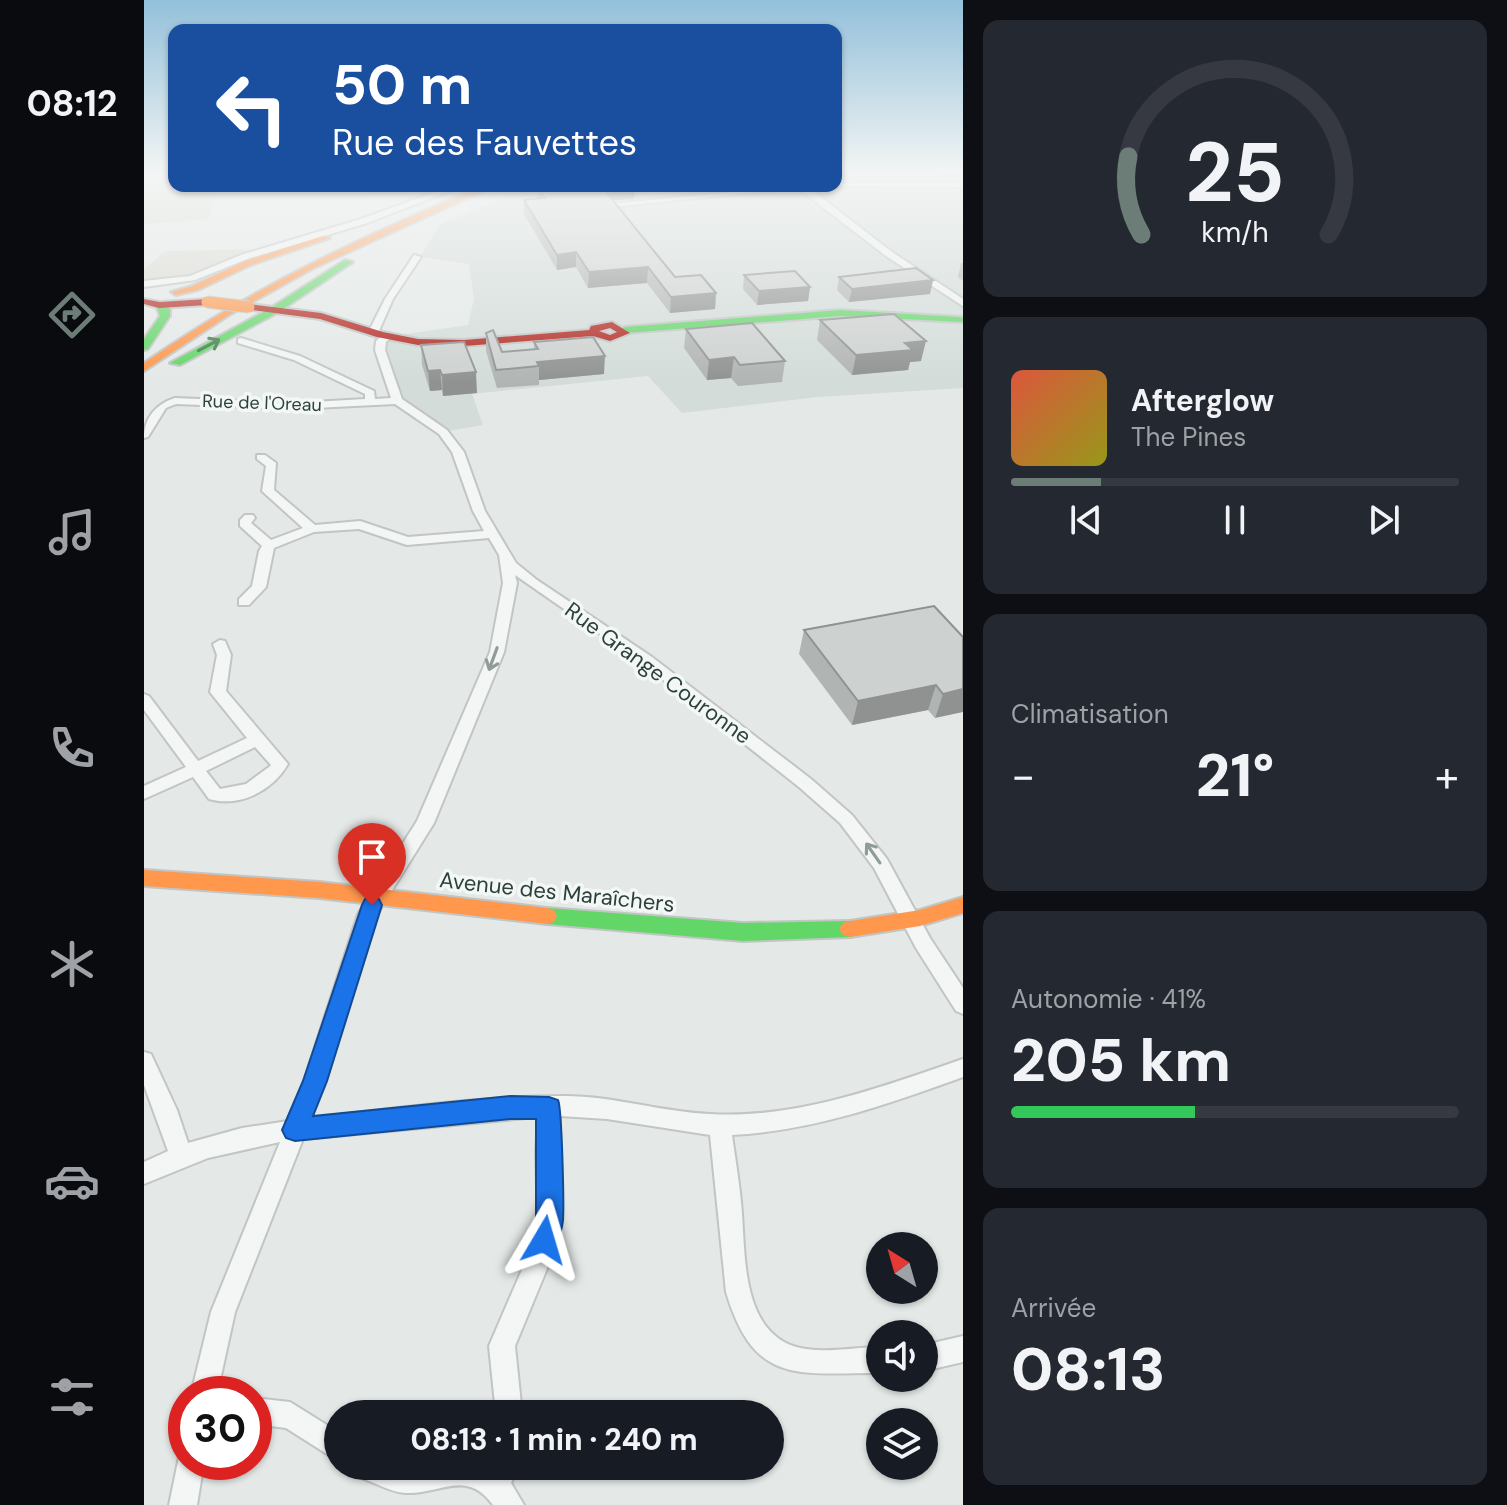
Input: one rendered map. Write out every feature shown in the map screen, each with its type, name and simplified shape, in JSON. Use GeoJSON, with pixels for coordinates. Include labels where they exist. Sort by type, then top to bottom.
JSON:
{"type":"FeatureCollection","features":[{"type":"Feature","properties":{"kind":"main road"},"geometry":{"type":"LineString","coordinates":[[161,299],[308,243]]}},
{"type":"Feature","properties":{"kind":"main road"},"geometry":{"type":"LineString","coordinates":[[144,357],[197,320],[267,279],[340,243]]}},
{"type":"Feature","properties":{"kind":"main road"},"geometry":{"type":"LineString","coordinates":[[144,368],[207,322],[284,276],[350,243]]}},
{"type":"Feature","properties":{"kind":"main road"},"geometry":{"type":"LineString","coordinates":[[144,382],[276,309],[378,243]]}},
{"type":"Feature","properties":{"kind":"main road"},"geometry":{"type":"LineString","coordinates":[[161,299],[276,309],[328,317],[380,335],[418,342],[464,343],[593,333],[604,338],[615,338],[624,335],[625,330],[840,313],[962,316]]}},
{"type":"Feature","properties":{"kind":"main road"},"geometry":{"type":"LineString","coordinates":[[144,347],[162,323],[166,311],[161,299]]}},
{"type":"Feature","properties":{"kind":"main road","name":"Avenue des Maraîchers"},"geometry":{"type":"LineString","coordinates":[[144,878],[225,881],[713,932],[818,932],[911,921],[963,905]]}},
{"type":"Feature","properties":{"kind":"street"},"geometry":{"type":"LineString","coordinates":[[161,299],[192,278],[290,243]]}},
{"type":"Feature","properties":{"kind":"street"},"geometry":{"type":"LineString","coordinates":[[876,243],[962,316]]}},
{"type":"Feature","properties":{"kind":"street"},"geometry":{"type":"LineString","coordinates":[[208,1376],[227,1301],[315,1081],[367,914],[415,842],[442,786],[497,652],[516,580],[491,534],[458,452],[443,432],[397,401],[380,350],[380,335],[389,299],[417,257]]}},
{"type":"Feature","properties":{"kind":"street"},"geometry":{"type":"LineString","coordinates":[[241,341],[297,358],[366,391],[370,393],[370,403]]}},
{"type":"Feature","properties":{"kind":"street","name":"Rue de l'Oreau"},"geometry":{"type":"LineString","coordinates":[[144,435],[162,406],[175,401],[295,406],[397,401]]}},
{"type":"Feature","properties":{"kind":"street"},"geometry":{"type":"LineString","coordinates":[[261,457],[272,465],[268,491],[312,529]]}},
{"type":"Feature","properties":{"kind":"street"},"geometry":{"type":"LineString","coordinates":[[249,518],[244,523],[269,545]]}},
{"type":"Feature","properties":{"kind":"street"},"geometry":{"type":"LineString","coordinates":[[269,545],[312,529],[360,525],[407,541],[491,534]]}},
{"type":"Feature","properties":{"kind":"street"},"geometry":{"type":"LineString","coordinates":[[244,602],[259,587],[269,545]]}},
{"type":"Feature","properties":{"kind":"street","name":"Rue Grange Couronne"},"geometry":{"type":"LineString","coordinates":[[516,580],[647,660],[828,803],[870,847],[963,1005]]}},
{"type":"Feature","properties":{"kind":"street"},"geometry":{"type":"LineString","coordinates":[[144,699],[215,795],[231,797],[274,776],[280,764],[218,692],[224,655],[220,644]]}},
{"type":"Feature","properties":{"kind":"street"},"geometry":{"type":"LineString","coordinates":[[144,793],[257,740]]}},
{"type":"Feature","properties":{"kind":"street"},"geometry":{"type":"LineString","coordinates":[[144,1061],[166,1110],[181,1156]]}},
{"type":"Feature","properties":{"kind":"street"},"geometry":{"type":"LineString","coordinates":[[144,1173],[181,1156],[295,1130],[511,1108],[591,1107],[720,1125],[811,1116],[862,1104],[963,1068]]}},
{"type":"Feature","properties":{"kind":"street"},"geometry":{"type":"LineString","coordinates":[[508,1400],[502,1346],[539,1259],[550,1221],[549,1108]]}},
{"type":"Feature","properties":{"kind":"street"},"geometry":{"type":"LineString","coordinates":[[720,1125],[735,1271],[749,1323],[771,1347],[786,1357],[807,1361],[866,1360]]}},
{"type":"Feature","properties":{"kind":"street"},"geometry":{"type":"LineString","coordinates":[[938,1355],[963,1349]]}},
{"type":"Feature","properties":{"kind":"street"},"geometry":{"type":"LineString","coordinates":[[272,1413],[290,1415],[324,1438]]}},
{"type":"Feature","properties":{"kind":"street"},"geometry":{"type":"LineString","coordinates":[[183,1505],[187,1480]]}},
{"type":"Feature","properties":{"kind":"shaded area"},"geometry":{"type":"Polygon","coordinates":[[[428,243],[963,243],[963,388],[818,397],[682,413],[648,376],[472,394],[483,425],[443,432],[402,407],[381,341],[386,337],[468,325],[474,299],[469,264],[420,257],[428,243]]]}},
{"type":"Feature","properties":{"kind":"shaded area"},"geometry":{"type":"Polygon","coordinates":[[[263,249],[185,277],[144,283],[144,269],[165,251],[263,249]]]}},
{"type":"Feature","properties":{"kind":"building"},"geometry":{"type":"Polygon","coordinates":[[[550,243],[648,243],[675,277],[701,275],[716,293],[671,297],[648,267],[589,272],[576,252],[557,255],[550,243]]]}},
{"type":"Feature","properties":{"kind":"building"},"geometry":{"type":"Polygon","coordinates":[[[916,268],[933,280],[852,289],[839,277],[916,268]]]}},
{"type":"Feature","properties":{"kind":"building"},"geometry":{"type":"Polygon","coordinates":[[[795,271],[810,287],[759,291],[744,275],[795,271]]]}},
{"type":"Feature","properties":{"kind":"building"},"geometry":{"type":"Polygon","coordinates":[[[894,314],[926,341],[905,343],[913,350],[856,355],[820,320],[894,314]]]}},
{"type":"Feature","properties":{"kind":"building"},"geometry":{"type":"Polygon","coordinates":[[[752,323],[785,361],[740,365],[734,357],[709,360],[686,329],[752,323]]]}},
{"type":"Feature","properties":{"kind":"building"},"geometry":{"type":"Polygon","coordinates":[[[493,330],[502,352],[538,349],[534,342],[593,337],[605,356],[537,362],[539,366],[496,370],[486,333],[493,330]]]}},
{"type":"Feature","properties":{"kind":"building"},"geometry":{"type":"Polygon","coordinates":[[[464,342],[476,372],[442,375],[440,370],[428,371],[421,345],[464,342]]]}},
{"type":"Feature","properties":{"kind":"building"},"geometry":{"type":"Polygon","coordinates":[[[934,606],[963,637],[963,689],[943,694],[936,685],[858,701],[804,630],[934,606]]]}},
{"type":"Feature","properties":{"kind":"traffic: fast"},"geometry":{"type":"LineString","coordinates":[[176,363],[273,311],[348,262]]}},
{"type":"Feature","properties":{"kind":"traffic: fast"},"geometry":{"type":"LineString","coordinates":[[144,347],[165,316],[166,311],[159,305]]}},
{"type":"Feature","properties":{"kind":"traffic: fast"},"geometry":{"type":"LineString","coordinates":[[625,330],[840,313],[960,320]]}},
{"type":"Feature","properties":{"kind":"traffic: fast"},"geometry":{"type":"LineString","coordinates":[[547,916],[743,932],[850,929]]}},
{"type":"Feature","properties":{"kind":"traffic: slow"},"geometry":{"type":"LineString","coordinates":[[176,292],[195,288],[248,263],[310,243]]}},
{"type":"Feature","properties":{"kind":"traffic: slow"},"geometry":{"type":"LineString","coordinates":[[144,368],[226,313],[359,243]]}},
{"type":"Feature","properties":{"kind":"traffic: slow"},"geometry":{"type":"LineString","coordinates":[[207,302],[249,307]]}},
{"type":"Feature","properties":{"kind":"traffic: slow"},"geometry":{"type":"LineString","coordinates":[[144,878],[319,890],[547,916]]}},
{"type":"Feature","properties":{"kind":"traffic: slow"},"geometry":{"type":"LineString","coordinates":[[850,929],[920,918],[963,905]]}},
{"type":"Feature","properties":{"kind":"traffic: jam"},"geometry":{"type":"LineString","coordinates":[[146,301],[159,305],[207,302]]}},
{"type":"Feature","properties":{"kind":"traffic: jam"},"geometry":{"type":"LineString","coordinates":[[249,307],[321,316],[381,335],[418,342],[464,343],[593,333],[610,338],[625,333],[612,325],[595,328],[593,333]]}},
{"type":"Feature","properties":{"kind":"route"},"geometry":{"type":"LineString","coordinates":[[372,905],[315,1081],[295,1130],[511,1108],[549,1108],[550,1221],[544,1240]]}}]}
